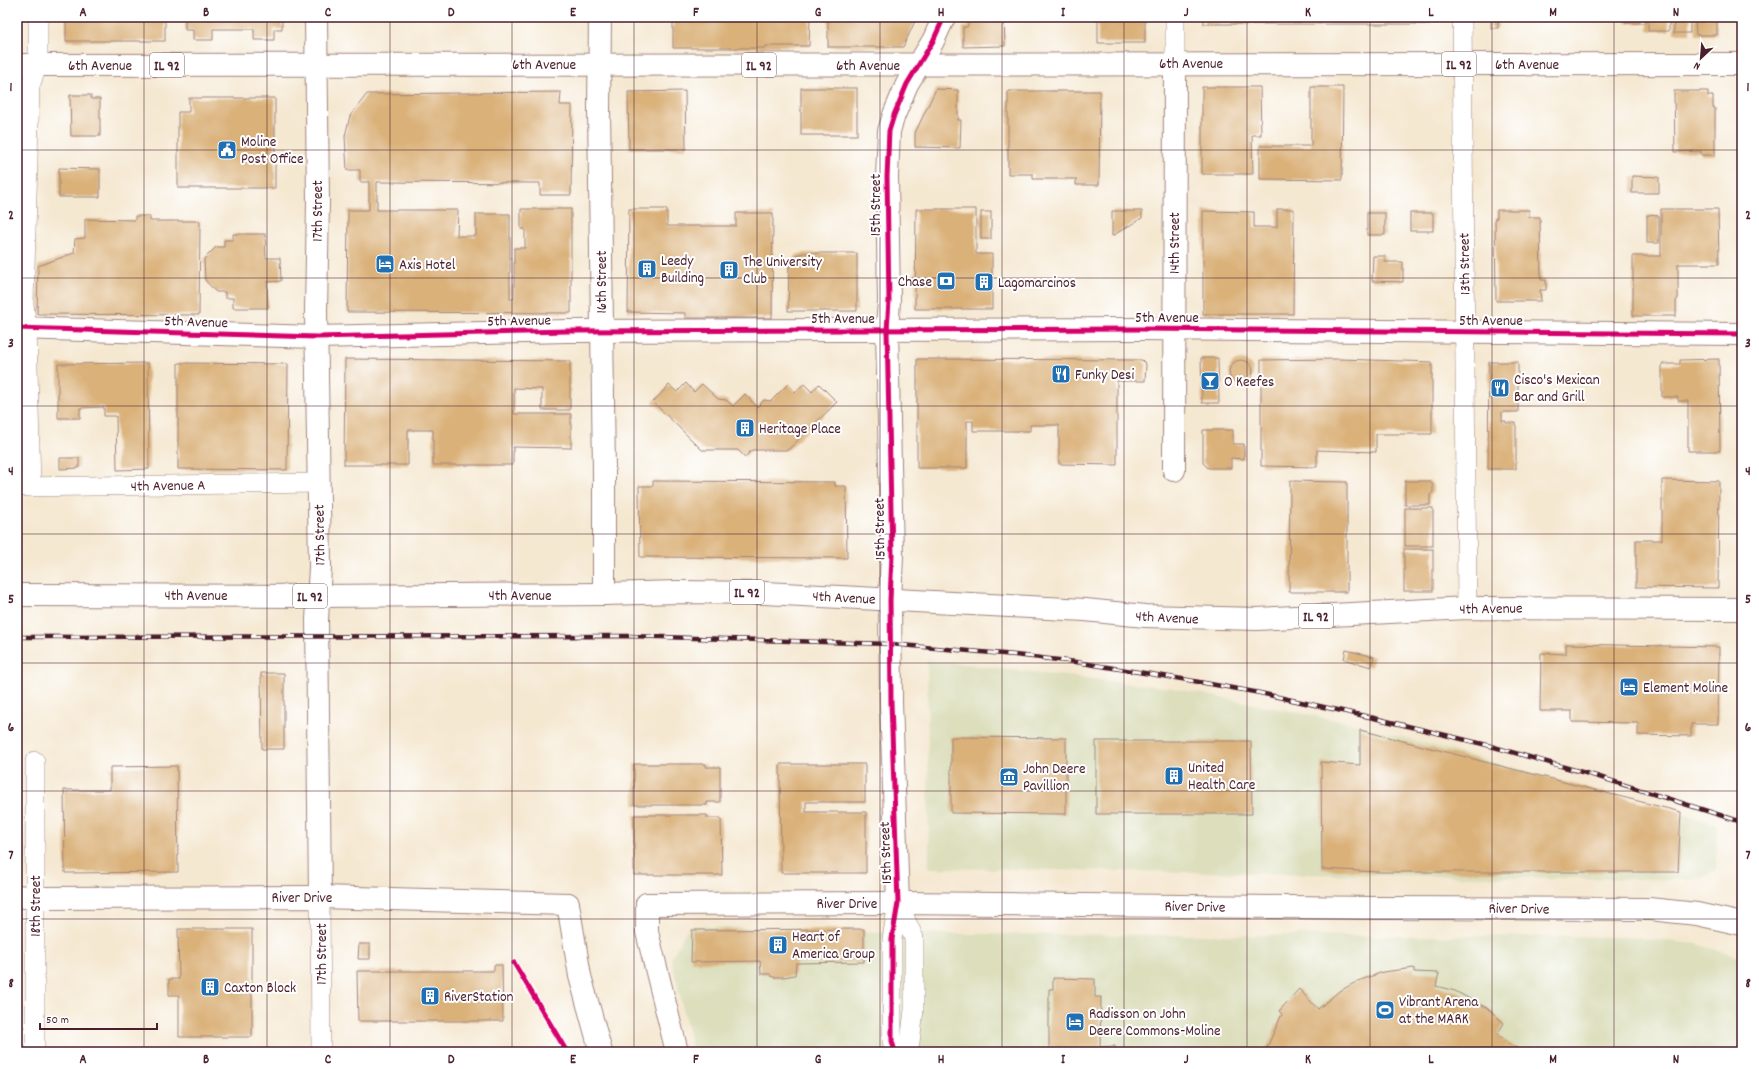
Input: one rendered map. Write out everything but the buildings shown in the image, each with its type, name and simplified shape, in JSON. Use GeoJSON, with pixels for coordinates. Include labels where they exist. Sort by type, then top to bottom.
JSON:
{"type":"FeatureCollection","features":[{"type":"Feature","properties":{"kind":"main road","name":"17th Street"},"geometry":{"type":"LineString","coordinates":[[316,17],[319,596],[317,620],[320,897]]}},
{"type":"Feature","properties":{"kind":"main road","name":"16th Street"},"geometry":{"type":"LineString","coordinates":[[600,17],[599,109],[604,471],[604,594]]}},
{"type":"Feature","properties":{"kind":"main road","name":"15th Street"},"geometry":{"type":"LineString","coordinates":[[898,903],[891,702],[890,600],[892,555],[887,330],[889,301],[886,197],[889,131],[907,84],[944,17]]}},
{"type":"Feature","properties":{"kind":"main road","name":"14th Street"},"geometry":{"type":"LineString","coordinates":[[1174,470],[1175,63]]}},
{"type":"Feature","properties":{"kind":"main road","name":"6th Avenue"},"geometry":{"type":"LineString","coordinates":[[27,64],[1742,64]]}},
{"type":"Feature","properties":{"kind":"main road","name":"5th Avenue"},"geometry":{"type":"LineString","coordinates":[[22,328],[317,337],[601,331],[1174,329],[1742,334]]}},
{"type":"Feature","properties":{"kind":"main road","name":"4th Avenue"},"geometry":{"type":"LineString","coordinates":[[17,595],[319,596],[678,592],[765,593],[1085,610],[1145,616],[1202,619],[1257,619],[1467,608],[1742,610]]}},
{"type":"Feature","properties":{"kind":"main road","name":"River Drive"},"geometry":{"type":"LineString","coordinates":[[23,898],[320,897],[568,904],[580,976],[602,1052]]}},
{"type":"Feature","properties":{"kind":"main road","name":"River Drive"},"geometry":{"type":"LineString","coordinates":[[677,1052],[647,932],[647,904],[898,903],[1649,909],[1741,920]]}},
{"type":"Feature","properties":{"kind":"street"},"geometry":{"type":"LineString","coordinates":[[24,488],[22,328],[24,304],[30,86],[27,64],[38,17]]}},
{"type":"Feature","properties":{"kind":"street","name":"14th Street"},"geometry":{"type":"LineString","coordinates":[[1175,17],[1175,63]]}},
{"type":"Feature","properties":{"kind":"street","name":"13th Street"},"geometry":{"type":"LineString","coordinates":[[1462,17],[1467,608]]}},
{"type":"Feature","properties":{"kind":"street","name":"4th Avenue A"},"geometry":{"type":"LineString","coordinates":[[24,488],[318,483]]}},
{"type":"Feature","properties":{"kind":"street","name":"18th Street"},"geometry":{"type":"LineString","coordinates":[[35,761],[23,898],[35,1052]]}},
{"type":"Feature","properties":{"kind":"street","name":"17th Street"},"geometry":{"type":"LineString","coordinates":[[320,897],[321,1052]]}},
{"type":"Feature","properties":{"kind":"street","name":"15th Street"},"geometry":{"type":"LineString","coordinates":[[895,1052],[892,1041],[892,940],[898,903]]}},
{"type":"Feature","properties":{"kind":"street","name":"15th Street"},"geometry":{"type":"LineString","coordinates":[[898,903],[914,938],[914,1010],[910,1042],[907,1052]]}},
{"type":"Feature","properties":{"kind":"shaded area"},"geometry":{"type":"Polygon","coordinates":[[[927,660],[1172,688],[1356,724],[1717,824],[1716,871],[1697,880],[929,868],[927,660]]]}},
{"type":"Feature","properties":{"kind":"shaded area"},"geometry":{"type":"Polygon","coordinates":[[[689,926],[951,934],[1630,937],[1697,944],[1742,958],[1742,1052],[693,1052],[671,958],[689,926]]]}},
{"type":"Feature","properties":{"kind":"railway"},"geometry":{"type":"LineString","coordinates":[[17,637],[628,636],[890,644],[1015,655],[1076,662],[1188,680],[1260,693],[1374,718],[1487,745],[1596,776],[1742,822]]}},
{"type":"Feature","properties":{"kind":"cycle path"},"geometry":{"type":"LineString","coordinates":[[895,1052],[892,1041],[892,939],[898,903],[891,702],[890,600],[892,555],[887,330],[889,301],[887,177],[889,131],[907,84],[933,41],[944,17]]}},
{"type":"Feature","properties":{"kind":"cycle path"},"geometry":{"type":"LineString","coordinates":[[17,328],[317,337],[567,331],[1140,329],[1742,334]]}},
{"type":"Feature","properties":{"kind":"cycle path"},"geometry":{"type":"LineString","coordinates":[[514,963],[567,1052]]}},
{"type":"Feature","properties":{"kind":"place","name":"Moline Post Office"},"geometry":{"type":"Point","coordinates":[227,150]}},
{"type":"Feature","properties":{"kind":"place","name":"Axis Hotel"},"geometry":{"type":"Point","coordinates":[385,264]}},
{"type":"Feature","properties":{"kind":"place","name":"Leedy Building"},"geometry":{"type":"Point","coordinates":[647,269]}},
{"type":"Feature","properties":{"kind":"place","name":"The University Club"},"geometry":{"type":"Point","coordinates":[729,270]}},
{"type":"Feature","properties":{"kind":"place","name":"Chase"},"geometry":{"type":"Point","coordinates":[946,281]}},
{"type":"Feature","properties":{"kind":"place","name":"Lagomarcinos"},"geometry":{"type":"Point","coordinates":[984,282]}},
{"type":"Feature","properties":{"kind":"place","name":"Funky Desi"},"geometry":{"type":"Point","coordinates":[1061,374]}},
{"type":"Feature","properties":{"kind":"place","name":"O Keefes"},"geometry":{"type":"Point","coordinates":[1210,381]}},
{"type":"Feature","properties":{"kind":"place","name":"Cisco's Mexican Bar and Grill"},"geometry":{"type":"Point","coordinates":[1500,388]}},
{"type":"Feature","properties":{"kind":"place","name":"Heritage Place"},"geometry":{"type":"Point","coordinates":[745,428]}},
{"type":"Feature","properties":{"kind":"place","name":"Element Moline"},"geometry":{"type":"Point","coordinates":[1629,687]}},
{"type":"Feature","properties":{"kind":"place","name":"United Health Care"},"geometry":{"type":"Point","coordinates":[1174,776]}},
{"type":"Feature","properties":{"kind":"place","name":"John Deere Pavillion"},"geometry":{"type":"Point","coordinates":[1009,777]}},
{"type":"Feature","properties":{"kind":"place","name":"Heart of America Group"},"geometry":{"type":"Point","coordinates":[778,945]}},
{"type":"Feature","properties":{"kind":"place","name":"Caxton Block"},"geometry":{"type":"Point","coordinates":[210,987]}},
{"type":"Feature","properties":{"kind":"place","name":"RiverStation"},"geometry":{"type":"Point","coordinates":[430,996]}},
{"type":"Feature","properties":{"kind":"place","name":"Vibrant Arena at the MARK"},"geometry":{"type":"Point","coordinates":[1385,1010]}},
{"type":"Feature","properties":{"kind":"place","name":"Radisson on John Deere Commons-Moline"},"geometry":{"type":"Point","coordinates":[1075,1022]}}]}
